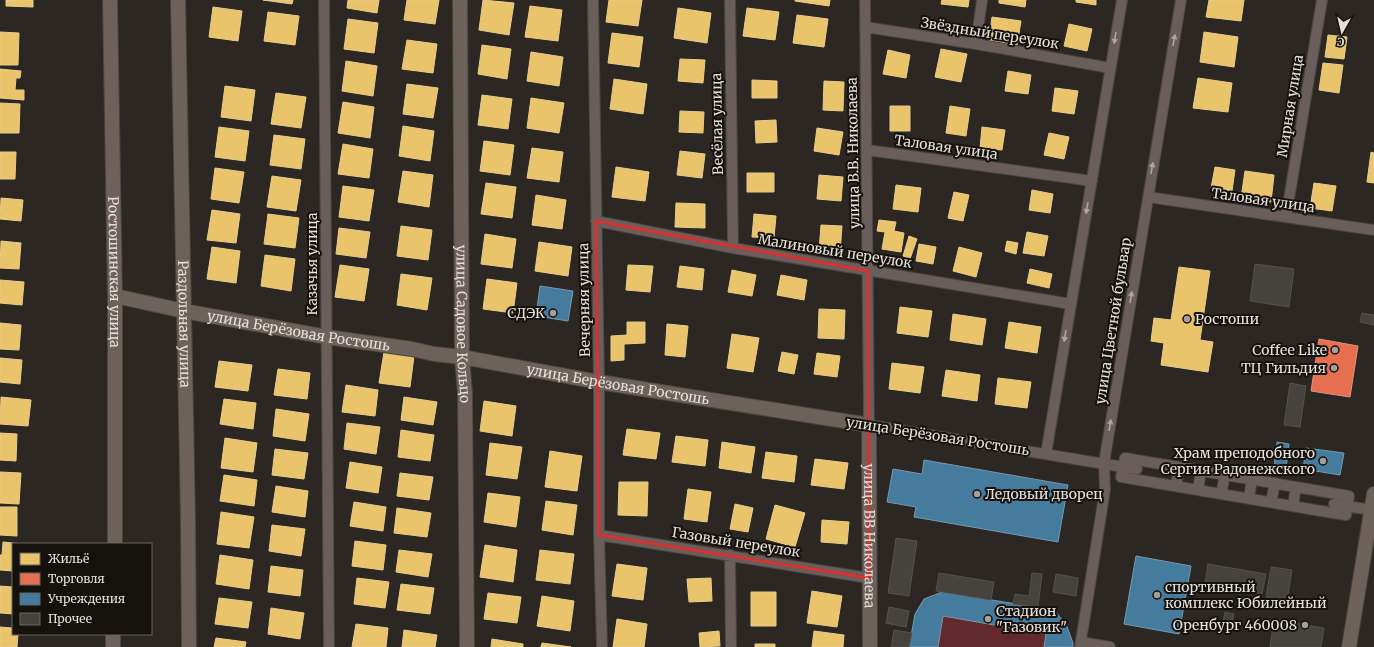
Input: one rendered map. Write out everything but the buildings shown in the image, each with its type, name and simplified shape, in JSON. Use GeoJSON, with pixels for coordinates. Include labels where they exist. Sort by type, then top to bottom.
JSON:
{"type":"FeatureCollection","features":[{"type":"Feature","properties":{"kind":"street","name":"Ростошинская улица"},"geometry":{"type":"LineString","coordinates":[[110,0],[114,296],[115,543]]}},
{"type":"Feature","properties":{"kind":"street","name":"Раздольная улица"},"geometry":{"type":"LineString","coordinates":[[178,0],[188,504],[189,647]]}},
{"type":"Feature","properties":{"kind":"street","name":"Казачья улица"},"geometry":{"type":"LineString","coordinates":[[324,0],[330,647]]}},
{"type":"Feature","properties":{"kind":"street","name":"улица Садовое Кольцо"},"geometry":{"type":"LineString","coordinates":[[460,0],[462,357],[465,393],[467,647]]}},
{"type":"Feature","properties":{"kind":"street","name":"Вечерняя улица"},"geometry":{"type":"LineString","coordinates":[[593,0],[599,382],[599,535],[602,647]]}},
{"type":"Feature","properties":{"kind":"street","name":"Весёлая улица"},"geometry":{"type":"LineString","coordinates":[[730,0],[733,248]]}},
{"type":"Feature","properties":{"kind":"street","name":"улица В.В. Николаева"},"geometry":{"type":"LineString","coordinates":[[865,0],[869,425]]}},
{"type":"Feature","properties":{"kind":"street"},"geometry":{"type":"LineString","coordinates":[[976,44],[982,0]]}},
{"type":"Feature","properties":{"kind":"street"},"geometry":{"type":"LineString","coordinates":[[1046,454],[1122,0]]}},
{"type":"Feature","properties":{"kind":"street","name":"улица Цветной бульвар"},"geometry":{"type":"LineString","coordinates":[[1080,644],[1104,490],[1104,463],[1181,0]]}},
{"type":"Feature","properties":{"kind":"street","name":"Мирная улица"},"geometry":{"type":"LineString","coordinates":[[1286,217],[1322,0]]}},
{"type":"Feature","properties":{"kind":"street","name":"Звёздный переулок"},"geometry":{"type":"LineString","coordinates":[[865,27],[976,44],[1110,68]]}},
{"type":"Feature","properties":{"kind":"street","name":"Таловая улица"},"geometry":{"type":"LineString","coordinates":[[867,150],[1092,181]]}},
{"type":"Feature","properties":{"kind":"street","name":"Таловая улица"},"geometry":{"type":"LineString","coordinates":[[1148,197],[1374,230]]}},
{"type":"Feature","properties":{"kind":"street","name":"Малиновый переулок"},"geometry":{"type":"LineString","coordinates":[[596,221],[733,248],[1071,304]]}},
{"type":"Feature","properties":{"kind":"street","name":"улица Берёзовая Ростошь"},"geometry":{"type":"LineString","coordinates":[[114,296],[184,311],[327,336],[412,349],[434,354],[462,357],[599,382],[1123,467]]}},
{"type":"Feature","properties":{"kind":"street","name":"улица ВВ Николаева"},"geometry":{"type":"LineString","coordinates":[[869,425],[870,647]]}},
{"type":"Feature","properties":{"kind":"street"},"geometry":{"type":"LineString","coordinates":[[1123,467],[1121,477],[1137,469],[1179,467],[1296,487],[1334,503],[1346,515],[1349,496],[1334,503],[1293,506],[1176,486],[1137,469],[1125,458],[1123,467]]}},
{"type":"Feature","properties":{"kind":"street"},"geometry":{"type":"LineString","coordinates":[[1176,486],[1179,467]]}},
{"type":"Feature","properties":{"kind":"street"},"geometry":{"type":"LineString","coordinates":[[1198,490],[1201,471]]}},
{"type":"Feature","properties":{"kind":"street"},"geometry":{"type":"LineString","coordinates":[[1222,494],[1225,475]]}},
{"type":"Feature","properties":{"kind":"street"},"geometry":{"type":"LineString","coordinates":[[1249,498],[1252,479]]}},
{"type":"Feature","properties":{"kind":"street"},"geometry":{"type":"LineString","coordinates":[[1271,502],[1275,483]]}},
{"type":"Feature","properties":{"kind":"street"},"geometry":{"type":"LineString","coordinates":[[1293,506],[1296,487]]}},
{"type":"Feature","properties":{"kind":"street"},"geometry":{"type":"LineString","coordinates":[[1348,647],[1374,494]]}},
{"type":"Feature","properties":{"kind":"street"},"geometry":{"type":"LineString","coordinates":[[1347,506],[1371,510]]}},
{"type":"Feature","properties":{"kind":"street","name":"Газовый переулок"},"geometry":{"type":"LineString","coordinates":[[599,535],[869,578]]}},
{"type":"Feature","properties":{"kind":"street"},"geometry":{"type":"LineString","coordinates":[[730,555],[731,647]]}},
{"type":"Feature","properties":{"kind":"street"},"geometry":{"type":"LineString","coordinates":[[113,635],[113,647]]}},
{"type":"Feature","properties":{"kind":"street"},"geometry":{"type":"LineString","coordinates":[[1080,644],[1110,647]]}},
{"type":"Feature","properties":{"kind":"highlighted area"},"geometry":{"type":"Polygon","coordinates":[[[596,221],[868,271],[869,578],[599,535],[596,221]]]}},
{"type":"Feature","properties":{"kind":"shaded area","name":"Стадион \"Газовик\""},"geometry":{"type":"Polygon","coordinates":[[[924,599],[1013,604],[1054,610],[1066,624],[1073,647],[909,647],[915,614],[924,599]]]}},
{"type":"Feature","properties":{"kind":"place","name":"СДЭК"},"geometry":{"type":"Point","coordinates":[553,313]}},
{"type":"Feature","properties":{"kind":"place","name":"Ростоши"},"geometry":{"type":"Point","coordinates":[1187,319]}},
{"type":"Feature","properties":{"kind":"place","name":"Coffee Like"},"geometry":{"type":"Point","coordinates":[1335,350]}},
{"type":"Feature","properties":{"kind":"place","name":"ТЦ Гильдия"},"geometry":{"type":"Point","coordinates":[1334,368]}},
{"type":"Feature","properties":{"kind":"place","name":"Храм преподобного Сергия Радонежского"},"geometry":{"type":"Point","coordinates":[1323,461]}},
{"type":"Feature","properties":{"kind":"place","name":"Ледовый дворец"},"geometry":{"type":"Point","coordinates":[977,494]}},
{"type":"Feature","properties":{"kind":"place","name":"спортивный комплекс Юбилейный"},"geometry":{"type":"Point","coordinates":[1157,595]}},
{"type":"Feature","properties":{"kind":"place","name":"Стадион \"Газовик\""},"geometry":{"type":"Point","coordinates":[988,619]}},
{"type":"Feature","properties":{"kind":"place","name":"Оренбург 460008"},"geometry":{"type":"Point","coordinates":[1305,625]}}]}
